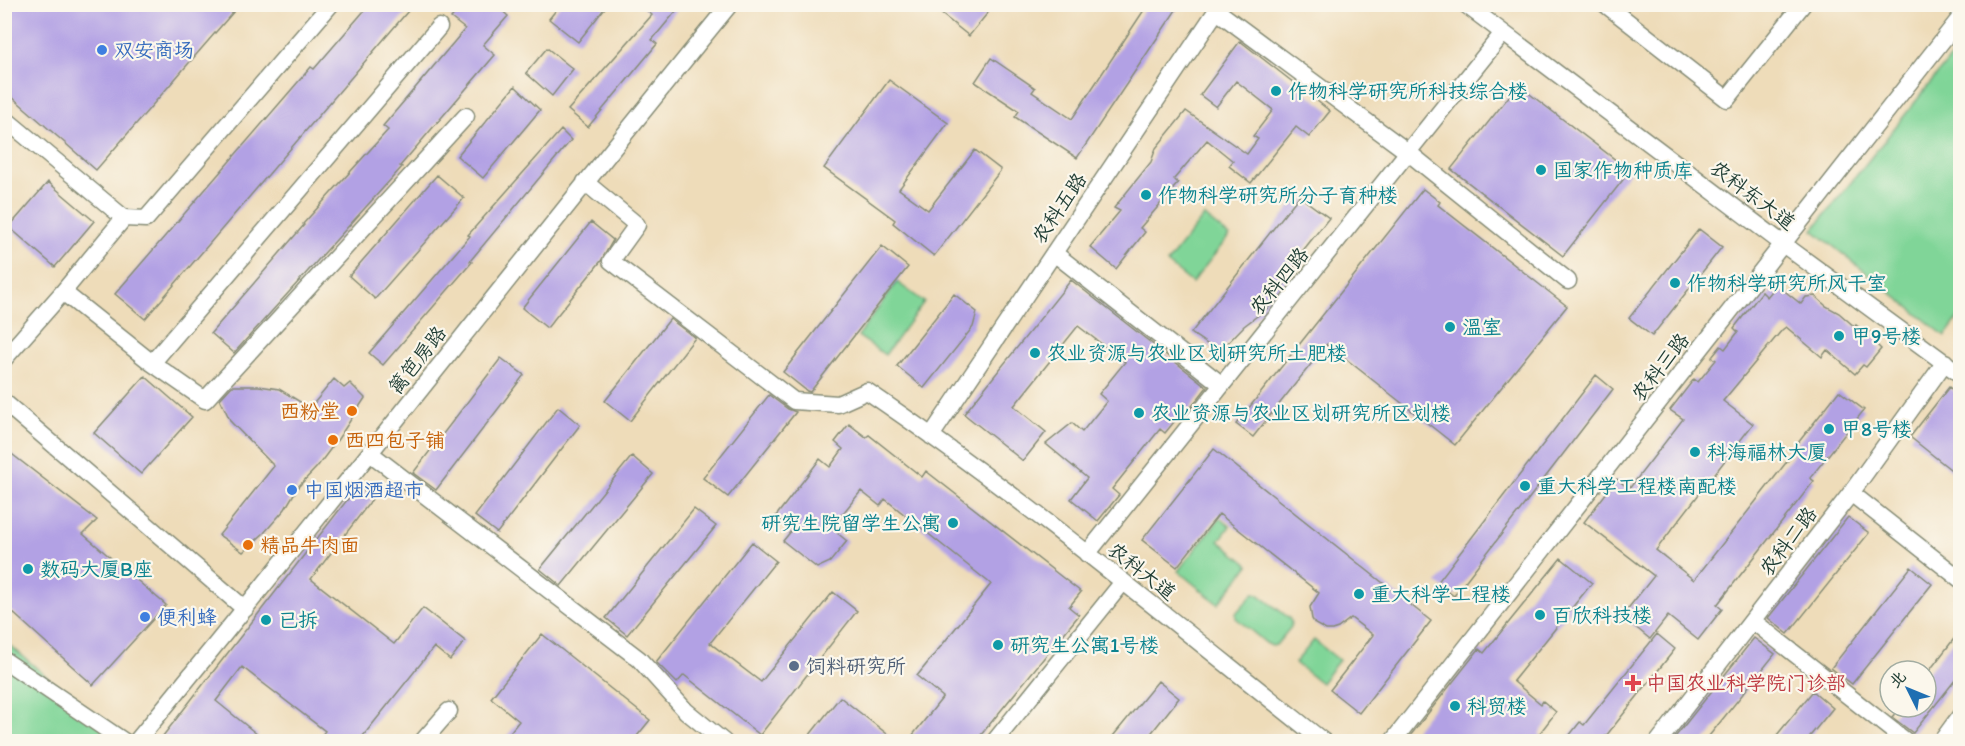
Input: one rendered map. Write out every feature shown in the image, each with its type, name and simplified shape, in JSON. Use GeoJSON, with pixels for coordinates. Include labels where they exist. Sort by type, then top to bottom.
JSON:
{"type":"FeatureCollection","features":[{"type":"Feature","properties":{"kind":"street"},"geometry":{"type":"LineString","coordinates":[[4,118],[124,219],[146,219],[331,4]]}},
{"type":"Feature","properties":{"kind":"street","name":"篱笆房路"},"geometry":{"type":"LineString","coordinates":[[136,741],[245,609],[730,4]]}},
{"type":"Feature","properties":{"kind":"street","name":"农科东大道"},"geometry":{"type":"LineString","coordinates":[[1465,4],[1783,244],[1960,374]]}},
{"type":"Feature","properties":{"kind":"street"},"geometry":{"type":"LineString","coordinates":[[1605,4],[1726,99],[1803,4]]}},
{"type":"Feature","properties":{"kind":"street"},"geometry":{"type":"LineString","coordinates":[[1219,8],[1409,153],[1568,281]]}},
{"type":"Feature","properties":{"kind":"street","name":"农科五路"},"geometry":{"type":"LineString","coordinates":[[931,436],[1219,8]]}},
{"type":"Feature","properties":{"kind":"street","name":"农科三路"},"geometry":{"type":"LineString","coordinates":[[1392,741],[1960,18]]}},
{"type":"Feature","properties":{"kind":"street"},"geometry":{"type":"LineString","coordinates":[[152,363],[440,27]]}},
{"type":"Feature","properties":{"kind":"street","name":"农科四路"},"geometry":{"type":"LineString","coordinates":[[1087,554],[1503,33]]}},
{"type":"Feature","properties":{"kind":"street"},"geometry":{"type":"LineString","coordinates":[[63,292],[152,363],[205,400],[466,116]]}},
{"type":"Feature","properties":{"kind":"street","name":"农科大道"},"geometry":{"type":"LineString","coordinates":[[585,182],[638,225],[611,261],[794,401],[838,404],[867,391],[931,436],[1087,554],[1324,741]]}},
{"type":"Feature","properties":{"kind":"street"},"geometry":{"type":"LineString","coordinates":[[4,359],[124,219]]}},
{"type":"Feature","properties":{"kind":"street"},"geometry":{"type":"LineString","coordinates":[[1054,253],[1222,385]]}},
{"type":"Feature","properties":{"kind":"street","name":"农科二路"},"geometry":{"type":"LineString","coordinates":[[1658,741],[1851,493],[1945,362]]}},
{"type":"Feature","properties":{"kind":"street"},"geometry":{"type":"LineString","coordinates":[[4,402],[245,609]]}},
{"type":"Feature","properties":{"kind":"street"},"geometry":{"type":"LineString","coordinates":[[370,453],[639,659],[686,711],[724,741]]}},
{"type":"Feature","properties":{"kind":"street"},"geometry":{"type":"LineString","coordinates":[[1851,493],[1960,579]]}},
{"type":"Feature","properties":{"kind":"street"},"geometry":{"type":"LineString","coordinates":[[994,741],[1123,582]]}},
{"type":"Feature","properties":{"kind":"street"},"geometry":{"type":"LineString","coordinates":[[1753,621],[1907,741]]}},
{"type":"Feature","properties":{"kind":"street"},"geometry":{"type":"LineString","coordinates":[[4,660],[125,741]]}},
{"type":"Feature","properties":{"kind":"street"},"geometry":{"type":"LineString","coordinates":[[422,741],[449,711]]}},
{"type":"Feature","properties":{"kind":"street"},"geometry":{"type":"LineString","coordinates":[[1941,741],[1960,716]]}},
{"type":"Feature","properties":{"kind":"green space"},"geometry":{"type":"Polygon","coordinates":[[[1960,46],[1960,316],[1945,336],[1813,230],[1960,46]]]}},
{"type":"Feature","properties":{"kind":"green space"},"geometry":{"type":"Polygon","coordinates":[[[1204,216],[1229,236],[1192,283],[1167,263],[1204,216]]]}},
{"type":"Feature","properties":{"kind":"green space"},"geometry":{"type":"Polygon","coordinates":[[[897,282],[924,302],[885,355],[858,336],[897,282]]]}},
{"type":"Feature","properties":{"kind":"green space"},"geometry":{"type":"Polygon","coordinates":[[[1220,518],[1230,526],[1219,541],[1249,565],[1218,604],[1178,571],[1220,518]]]}},
{"type":"Feature","properties":{"kind":"green space"},"geometry":{"type":"Polygon","coordinates":[[[1254,593],[1289,618],[1291,622],[1291,627],[1276,645],[1266,643],[1236,618],[1236,613],[1254,593]]]}},
{"type":"Feature","properties":{"kind":"green space"},"geometry":{"type":"Polygon","coordinates":[[[1314,640],[1339,660],[1321,683],[1295,663],[1314,640]]]}},
{"type":"Feature","properties":{"kind":"green space"},"geometry":{"type":"Polygon","coordinates":[[[4,646],[12,647],[121,741],[5,741],[4,646]]]}},
{"type":"Feature","properties":{"kind":"building","name":"双安商场"},"geometry":{"type":"Polygon","coordinates":[[[4,4],[230,4],[235,10],[96,170],[4,90],[4,4]]]}},
{"type":"Feature","properties":{"kind":"building"},"geometry":{"type":"Polygon","coordinates":[[[370,4],[414,4],[145,319],[115,294],[311,67],[314,69],[370,4]]]}},
{"type":"Feature","properties":{"kind":"building"},"geometry":{"type":"Polygon","coordinates":[[[463,4],[495,4],[508,16],[483,45],[495,55],[400,166],[402,167],[234,353],[211,333],[303,224],[388,130],[383,126],[465,29],[451,18],[463,4]]]}},
{"type":"Feature","properties":{"kind":"building"},"geometry":{"type":"Polygon","coordinates":[[[561,4],[608,4],[578,42],[549,19],[561,4]]]}},
{"type":"Feature","properties":{"kind":"building"},"geometry":{"type":"Polygon","coordinates":[[[639,4],[682,4],[652,40],[657,44],[588,127],[568,110],[652,15],[639,4]]]}},
{"type":"Feature","properties":{"kind":"building"},"geometry":{"type":"Polygon","coordinates":[[[929,4],[995,4],[969,36],[929,4]]]}},
{"type":"Feature","properties":{"kind":"building"},"geometry":{"type":"Polygon","coordinates":[[[1148,4],[1180,4],[1077,158],[1015,117],[1019,111],[975,82],[991,58],[1035,88],[1032,92],[1072,119],[1148,4]]]}},
{"type":"Feature","properties":{"kind":"building","name":"作物科学研究所分子育种楼"},"geometry":{"type":"Polygon","coordinates":[[[1240,41],[1330,111],[1309,137],[1296,127],[1251,183],[1229,166],[1233,161],[1207,140],[1174,179],[1178,183],[1140,228],[1145,232],[1116,269],[1090,247],[1120,211],[1114,208],[1151,162],[1156,148],[1186,111],[1247,154],[1258,139],[1253,136],[1273,110],[1236,81],[1216,107],[1200,95],[1240,41]]]}},
{"type":"Feature","properties":{"kind":"building"},"geometry":{"type":"Polygon","coordinates":[[[547,48],[573,69],[552,96],[526,73],[547,48]]]}},
{"type":"Feature","properties":{"kind":"building"},"geometry":{"type":"Polygon","coordinates":[[[889,80],[948,123],[899,189],[928,210],[975,150],[1001,170],[934,256],[893,223],[895,220],[824,168],[889,80]]]}},
{"type":"Feature","properties":{"kind":"building","name":"国家作物种质库"},"geometry":{"type":"Polygon","coordinates":[[[1518,85],[1630,171],[1563,256],[1451,169],[1518,85]]]}},
{"type":"Feature","properties":{"kind":"building"},"geometry":{"type":"Polygon","coordinates":[[[515,86],[540,110],[483,178],[457,156],[515,86]]]}},
{"type":"Feature","properties":{"kind":"building"},"geometry":{"type":"Polygon","coordinates":[[[561,130],[571,140],[470,261],[472,262],[383,365],[369,353],[470,236],[468,235],[561,130]]]}},
{"type":"Feature","properties":{"kind":"building"},"geometry":{"type":"Polygon","coordinates":[[[437,175],[464,198],[375,299],[349,276],[437,175]]]}},
{"type":"Feature","properties":{"kind":"building"},"geometry":{"type":"Polygon","coordinates":[[[48,182],[94,221],[55,267],[9,227],[48,182]]]}},
{"type":"Feature","properties":{"kind":"building","name":"温室"},"geometry":{"type":"Polygon","coordinates":[[[1423,189],[1440,202],[1438,205],[1567,306],[1455,445],[1327,344],[1253,437],[1236,424],[1423,189]]]}},
{"type":"Feature","properties":{"kind":"building"},"geometry":{"type":"Polygon","coordinates":[[[1299,196],[1329,218],[1301,253],[1290,276],[1269,307],[1244,326],[1219,352],[1191,333],[1299,196]]]}},
{"type":"Feature","properties":{"kind":"building"},"geometry":{"type":"Polygon","coordinates":[[[591,222],[613,240],[601,261],[547,328],[522,308],[591,222]]]}},
{"type":"Feature","properties":{"kind":"building","name":"作物科学研究所风干室"},"geometry":{"type":"Polygon","coordinates":[[[1699,229],[1722,247],[1652,336],[1629,318],[1699,229]]]}},
{"type":"Feature","properties":{"kind":"building"},"geometry":{"type":"Polygon","coordinates":[[[882,246],[908,267],[810,392],[807,391],[783,372],[882,246]]]}},
{"type":"Feature","properties":{"kind":"building","name":"农业资源与农业区划研究所区划楼"},"geometry":{"type":"Polygon","coordinates":[[[1071,280],[1207,387],[1186,414],[1183,411],[1165,433],[1160,429],[1112,489],[1119,495],[1098,521],[1071,499],[1087,478],[1046,444],[1072,423],[1082,432],[1107,401],[1099,394],[1125,362],[1078,326],[1014,406],[1046,432],[1023,461],[964,414],[1071,280]]]}},
{"type":"Feature","properties":{"kind":"building"},"geometry":{"type":"Polygon","coordinates":[[[1777,285],[1801,304],[1806,297],[1815,296],[1855,327],[1856,325],[1862,330],[1864,327],[1879,340],[1876,344],[1881,349],[1866,367],[1863,365],[1855,374],[1827,350],[1822,357],[1786,327],[1782,330],[1723,401],[1753,424],[1656,550],[1694,580],[1839,391],[1864,410],[1810,478],[1814,481],[1717,605],[1722,609],[1698,640],[1668,616],[1650,639],[1622,616],[1654,576],[1584,522],[1617,479],[1629,489],[1683,419],[1670,410],[1694,379],[1698,382],[1716,360],[1712,357],[1721,346],[1725,349],[1738,332],[1734,328],[1762,292],[1767,297],[1777,285]]]}},
{"type":"Feature","properties":{"kind":"building"},"geometry":{"type":"Polygon","coordinates":[[[954,294],[977,312],[973,327],[924,388],[897,366],[954,294]]]}},
{"type":"Feature","properties":{"kind":"building"},"geometry":{"type":"Polygon","coordinates":[[[670,319],[695,338],[630,421],[605,401],[670,319]]]}},
{"type":"Feature","properties":{"kind":"building"},"geometry":{"type":"Polygon","coordinates":[[[501,358],[524,375],[436,490],[413,473],[501,358]]]}},
{"type":"Feature","properties":{"kind":"building","name":"重大科学工程楼南配楼"},"geometry":{"type":"Polygon","coordinates":[[[1596,375],[1613,389],[1454,596],[1437,583],[1596,375]]]}},
{"type":"Feature","properties":{"kind":"building"},"geometry":{"type":"Polygon","coordinates":[[[145,376],[192,417],[141,474],[94,433],[145,376]]]}},
{"type":"Feature","properties":{"kind":"building"},"geometry":{"type":"Polygon","coordinates":[[[334,379],[344,388],[350,383],[365,398],[317,467],[298,487],[285,509],[243,552],[219,535],[274,466],[231,422],[220,399],[232,386],[259,386],[279,389],[310,408],[334,379]]]}},
{"type":"Feature","properties":{"kind":"building"},"geometry":{"type":"Polygon","coordinates":[[[1949,387],[1960,396],[1960,477],[1910,437],[1949,387]]]}},
{"type":"Feature","properties":{"kind":"building"},"geometry":{"type":"Polygon","coordinates":[[[769,395],[796,412],[728,497],[703,478],[769,395]]]}},
{"type":"Feature","properties":{"kind":"building"},"geometry":{"type":"Polygon","coordinates":[[[558,407],[580,425],[497,533],[475,516],[558,407]]]}},
{"type":"Feature","properties":{"kind":"building"},"geometry":{"type":"Polygon","coordinates":[[[849,424],[866,437],[869,435],[922,477],[926,471],[1081,592],[1069,607],[1079,615],[976,741],[908,741],[943,697],[917,676],[991,584],[885,499],[880,506],[861,491],[831,528],[847,541],[830,562],[817,568],[783,541],[792,530],[776,516],[820,459],[830,467],[843,449],[835,442],[849,424]]]}},
{"type":"Feature","properties":{"kind":"building"},"geometry":{"type":"Polygon","coordinates":[[[4,448],[97,520],[83,534],[166,605],[93,685],[11,611],[4,618],[4,448]]]}},
{"type":"Feature","properties":{"kind":"building","name":"重大科学工程楼"},"geometry":{"type":"Polygon","coordinates":[[[1214,449],[1431,621],[1359,713],[1330,690],[1373,635],[1351,618],[1332,630],[1326,630],[1315,624],[1310,607],[1319,593],[1219,514],[1177,567],[1142,540],[1214,449]]]}},
{"type":"Feature","properties":{"kind":"building"},"geometry":{"type":"Polygon","coordinates":[[[632,456],[653,474],[561,586],[540,569],[632,456]]]}},
{"type":"Feature","properties":{"kind":"building"},"geometry":{"type":"Polygon","coordinates":[[[358,486],[373,498],[311,579],[394,644],[423,608],[465,641],[450,660],[434,647],[359,741],[317,741],[325,731],[242,667],[216,701],[258,735],[253,741],[159,741],[358,486]]]}},
{"type":"Feature","properties":{"kind":"building"},"geometry":{"type":"Polygon","coordinates":[[[694,509],[716,526],[627,635],[606,618],[694,509]]]}},
{"type":"Feature","properties":{"kind":"building"},"geometry":{"type":"Polygon","coordinates":[[[1848,517],[1869,533],[1788,634],[1768,618],[1848,517]]]}},
{"type":"Feature","properties":{"kind":"building"},"geometry":{"type":"Polygon","coordinates":[[[752,542],[776,561],[710,643],[761,682],[833,592],[857,611],[760,735],[684,675],[677,683],[656,662],[752,542]]]}},
{"type":"Feature","properties":{"kind":"building"},"geometry":{"type":"Polygon","coordinates":[[[1561,558],[1592,583],[1513,681],[1541,704],[1543,701],[1556,712],[1539,734],[1548,741],[1406,741],[1479,649],[1484,653],[1561,558]]]}},
{"type":"Feature","properties":{"kind":"building"},"geometry":{"type":"Polygon","coordinates":[[[1911,567],[1932,584],[1852,684],[1831,668],[1911,567]]]}},
{"type":"Feature","properties":{"kind":"building"},"geometry":{"type":"Polygon","coordinates":[[[1960,631],[1960,674],[1938,702],[1938,659],[1960,631]]]}},
{"type":"Feature","properties":{"kind":"building"},"geometry":{"type":"Polygon","coordinates":[[[542,634],[650,720],[633,741],[503,741],[519,721],[491,698],[542,634]]]}},
{"type":"Feature","properties":{"kind":"building","name":"中国农业科学院门诊部"},"geometry":{"type":"Polygon","coordinates":[[[1657,634],[1675,649],[1602,741],[1565,741],[1580,722],[1584,725],[1657,634]]]}},
{"type":"Feature","properties":{"kind":"building"},"geometry":{"type":"Polygon","coordinates":[[[1754,638],[1775,654],[1705,741],[1672,741],[1754,638]]]}},
{"type":"Feature","properties":{"kind":"building"},"geometry":{"type":"Polygon","coordinates":[[[1158,681],[1179,698],[1145,741],[1109,741],[1158,681]]]}},
{"type":"Feature","properties":{"kind":"building"},"geometry":{"type":"Polygon","coordinates":[[[1813,691],[1833,708],[1806,741],[1772,741],[1813,691]]]}},
{"type":"Feature","properties":{"kind":"building"},"geometry":{"type":"Polygon","coordinates":[[[840,697],[896,741],[805,741],[840,697]]]}},
{"type":"Feature","properties":{"kind":"building"},"geometry":{"type":"Polygon","coordinates":[[[1895,719],[1924,719],[1913,733],[1895,719]]]}},
{"type":"Feature","properties":{"kind":"place","name":"双安商场"},"geometry":{"type":"Point","coordinates":[102,50]}},
{"type":"Feature","properties":{"kind":"place","name":"作物科学研究所科技综合楼"},"geometry":{"type":"Point","coordinates":[1276,91]}},
{"type":"Feature","properties":{"kind":"place","name":"国家作物种质库"},"geometry":{"type":"Point","coordinates":[1541,170]}},
{"type":"Feature","properties":{"kind":"place","name":"作物科学研究所分子育种楼"},"geometry":{"type":"Point","coordinates":[1146,195]}},
{"type":"Feature","properties":{"kind":"place","name":"作物科学研究所风干室"},"geometry":{"type":"Point","coordinates":[1675,283]}},
{"type":"Feature","properties":{"kind":"place","name":"温室"},"geometry":{"type":"Point","coordinates":[1450,327]}},
{"type":"Feature","properties":{"kind":"place","name":"甲9号楼"},"geometry":{"type":"Point","coordinates":[1839,336]}},
{"type":"Feature","properties":{"kind":"place","name":"农业资源与农业区划研究所土肥楼"},"geometry":{"type":"Point","coordinates":[1035,353]}},
{"type":"Feature","properties":{"kind":"place","name":"西粉堂"},"geometry":{"type":"Point","coordinates":[352,411]}},
{"type":"Feature","properties":{"kind":"place","name":"农业资源与农业区划研究所区划楼"},"geometry":{"type":"Point","coordinates":[1139,413]}},
{"type":"Feature","properties":{"kind":"place","name":"甲8号楼"},"geometry":{"type":"Point","coordinates":[1829,429]}},
{"type":"Feature","properties":{"kind":"place","name":"西四包子铺"},"geometry":{"type":"Point","coordinates":[333,440]}},
{"type":"Feature","properties":{"kind":"place","name":"科海福林大厦"},"geometry":{"type":"Point","coordinates":[1695,452]}},
{"type":"Feature","properties":{"kind":"place","name":"重大科学工程楼南配楼"},"geometry":{"type":"Point","coordinates":[1525,486]}},
{"type":"Feature","properties":{"kind":"place","name":"中国烟酒超市"},"geometry":{"type":"Point","coordinates":[292,490]}},
{"type":"Feature","properties":{"kind":"place","name":"研究生院留学生公寓"},"geometry":{"type":"Point","coordinates":[953,523]}},
{"type":"Feature","properties":{"kind":"place","name":"精品牛肉面"},"geometry":{"type":"Point","coordinates":[248,545]}},
{"type":"Feature","properties":{"kind":"place","name":"数码大厦B座"},"geometry":{"type":"Point","coordinates":[28,569]}},
{"type":"Feature","properties":{"kind":"place","name":"重大科学工程楼"},"geometry":{"type":"Point","coordinates":[1359,594]}},
{"type":"Feature","properties":{"kind":"place","name":"百欣科技楼"},"geometry":{"type":"Point","coordinates":[1540,615]}},
{"type":"Feature","properties":{"kind":"place","name":"便利蜂"},"geometry":{"type":"Point","coordinates":[145,617]}},
{"type":"Feature","properties":{"kind":"place","name":"已拆"},"geometry":{"type":"Point","coordinates":[266,620]}},
{"type":"Feature","properties":{"kind":"place","name":"研究生公寓1号楼"},"geometry":{"type":"Point","coordinates":[998,645]}},
{"type":"Feature","properties":{"kind":"place","name":"饲料研究所"},"geometry":{"type":"Point","coordinates":[794,666]}},
{"type":"Feature","properties":{"kind":"place","name":"中国农业科学院门诊部"},"geometry":{"type":"Point","coordinates":[1633,683]}},
{"type":"Feature","properties":{"kind":"place","name":"科贸楼"},"geometry":{"type":"Point","coordinates":[1455,706]}}]}
